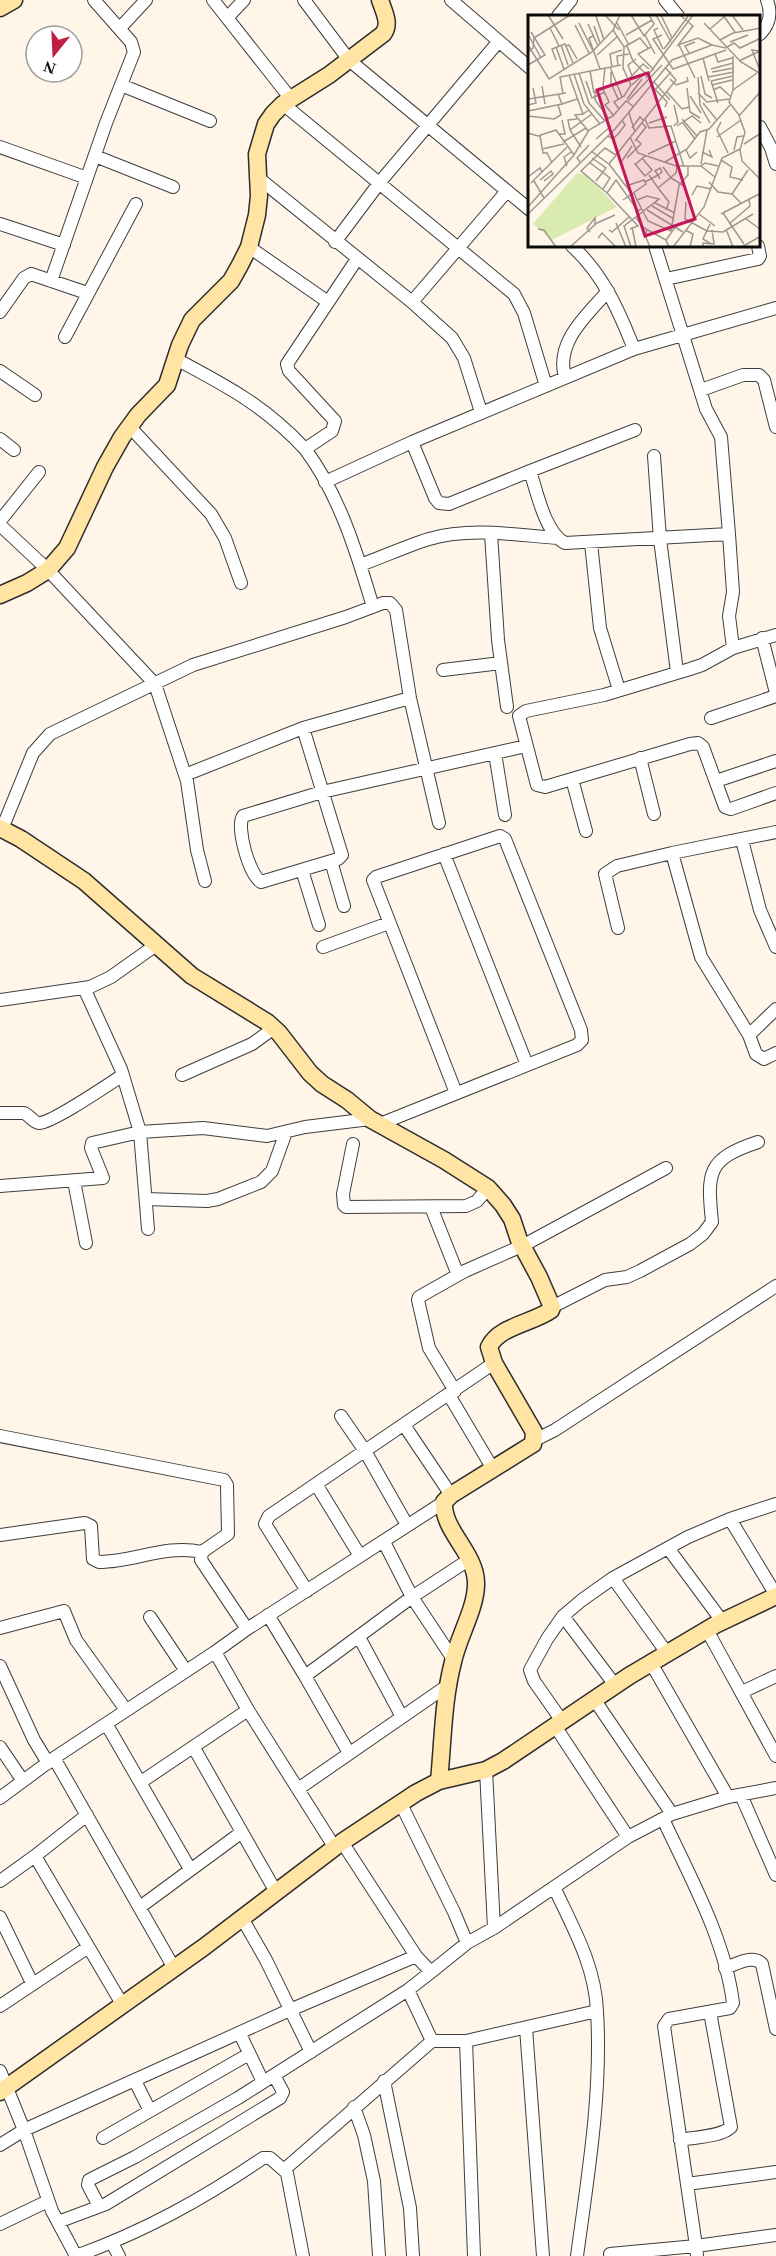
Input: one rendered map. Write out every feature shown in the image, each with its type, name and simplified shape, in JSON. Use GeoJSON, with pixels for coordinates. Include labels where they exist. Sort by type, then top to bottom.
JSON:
{"type":"FeatureCollection","features":[{"type":"Feature","properties":{"kind":"street"},"geometry":{"type":"LineString","coordinates":[[0,8],[14,0]]}},
{"type":"Feature","properties":{"kind":"street"},"geometry":{"type":"LineString","coordinates":[[51,281],[94,156],[134,52],[131,42],[94,0]]}},
{"type":"Feature","properties":{"kind":"street"},"geometry":{"type":"LineString","coordinates":[[120,28],[146,0]]}},
{"type":"Feature","properties":{"kind":"street"},"geometry":{"type":"LineString","coordinates":[[213,0],[287,101],[514,294],[520,304],[546,386]]}},
{"type":"Feature","properties":{"kind":"street"},"geometry":{"type":"LineString","coordinates":[[227,18],[244,0]]}},
{"type":"Feature","properties":{"kind":"street"},"geometry":{"type":"LineString","coordinates":[[304,0],[349,60],[528,208]]}},
{"type":"Feature","properties":{"kind":"street"},"geometry":{"type":"LineString","coordinates":[[0,595],[27,583],[48,570],[74,537],[105,467],[129,426],[167,385],[180,345],[192,320],[231,281],[249,247],[259,196],[256,154],[273,114],[287,101],[349,60],[388,29],[380,0]]}},
{"type":"Feature","properties":{"kind":"street"},"geometry":{"type":"LineString","coordinates":[[451,0],[528,66]]}},
{"type":"Feature","properties":{"kind":"street"},"geometry":{"type":"LineString","coordinates":[[559,15],[571,0]]}},
{"type":"Feature","properties":{"kind":"street"},"geometry":{"type":"LineString","coordinates":[[665,0],[677,15]]}},
{"type":"Feature","properties":{"kind":"street"},"geometry":{"type":"LineString","coordinates":[[761,31],[769,21],[771,2]]}},
{"type":"Feature","properties":{"kind":"street"},"geometry":{"type":"LineString","coordinates":[[336,242],[380,182],[499,41]]}},
{"type":"Feature","properties":{"kind":"street"},"geometry":{"type":"LineString","coordinates":[[121,85],[210,121]]}},
{"type":"Feature","properties":{"kind":"street"},"geometry":{"type":"LineString","coordinates":[[761,130],[771,148],[776,164]]}},
{"type":"Feature","properties":{"kind":"street"},"geometry":{"type":"LineString","coordinates":[[0,147],[87,178]]}},
{"type":"Feature","properties":{"kind":"street"},"geometry":{"type":"LineString","coordinates":[[94,156],[173,187]]}},
{"type":"Feature","properties":{"kind":"street"},"geometry":{"type":"LineString","coordinates":[[256,176],[443,329],[459,347],[465,358],[481,412]]}},
{"type":"Feature","properties":{"kind":"street"},"geometry":{"type":"LineString","coordinates":[[412,302],[507,191]]}},
{"type":"Feature","properties":{"kind":"street"},"geometry":{"type":"LineString","coordinates":[[65,338],[136,204]]}},
{"type":"Feature","properties":{"kind":"street"},"geometry":{"type":"LineString","coordinates":[[0,224],[64,245]]}},
{"type":"Feature","properties":{"kind":"street"},"geometry":{"type":"LineString","coordinates":[[249,247],[328,302]]}},
{"type":"Feature","properties":{"kind":"street"},"geometry":{"type":"LineString","coordinates":[[574,248],[586,259],[617,306],[634,349]]}},
{"type":"Feature","properties":{"kind":"street"},"geometry":{"type":"LineString","coordinates":[[656,248],[706,408],[721,437],[733,592],[729,616],[733,648]]}},
{"type":"Feature","properties":{"kind":"street"},"geometry":{"type":"LineString","coordinates":[[666,279],[758,259],[760,256],[758,248]]}},
{"type":"Feature","properties":{"kind":"street"},"geometry":{"type":"LineString","coordinates":[[305,449],[332,430],[335,421],[289,371],[287,364],[357,259]]}},
{"type":"Feature","properties":{"kind":"street"},"geometry":{"type":"LineString","coordinates":[[0,312],[27,275],[31,274],[87,293]]}},
{"type":"Feature","properties":{"kind":"street"},"geometry":{"type":"LineString","coordinates":[[565,377],[563,363],[570,336],[608,291]]}},
{"type":"Feature","properties":{"kind":"street"},"geometry":{"type":"LineString","coordinates":[[325,482],[481,412],[634,349],[776,308]]}},
{"type":"Feature","properties":{"kind":"street"},"geometry":{"type":"LineString","coordinates":[[176,359],[258,406],[284,426],[305,449],[325,482],[354,545],[373,607]]}},
{"type":"Feature","properties":{"kind":"street"},"geometry":{"type":"LineString","coordinates":[[0,371],[35,395]]}},
{"type":"Feature","properties":{"kind":"street"},"geometry":{"type":"LineString","coordinates":[[700,390],[743,375],[756,374],[764,380],[773,404],[776,427]]}},
{"type":"Feature","properties":{"kind":"street"},"geometry":{"type":"LineString","coordinates":[[129,426],[211,514],[225,538],[241,583]]}},
{"type":"Feature","properties":{"kind":"street"},"geometry":{"type":"LineString","coordinates":[[412,442],[435,498],[439,503],[449,504],[635,430]]}},
{"type":"Feature","properties":{"kind":"street"},"geometry":{"type":"LineString","coordinates":[[0,439],[14,450]]}},
{"type":"Feature","properties":{"kind":"street"},"geometry":{"type":"LineString","coordinates":[[654,456],[660,539],[677,672]]}},
{"type":"Feature","properties":{"kind":"street"},"geometry":{"type":"LineString","coordinates":[[530,471],[548,523],[558,538]]}},
{"type":"Feature","properties":{"kind":"street"},"geometry":{"type":"LineString","coordinates":[[39,472],[0,523],[48,570],[155,684],[185,775],[197,850],[205,881]]}},
{"type":"Feature","properties":{"kind":"street"},"geometry":{"type":"LineString","coordinates":[[360,566],[430,539],[460,534],[519,534],[558,538],[570,544],[729,534]]}},
{"type":"Feature","properties":{"kind":"street"},"geometry":{"type":"LineString","coordinates":[[491,534],[501,663],[507,707]]}},
{"type":"Feature","properties":{"kind":"street"},"geometry":{"type":"LineString","coordinates":[[591,543],[600,628],[619,690]]}},
{"type":"Feature","properties":{"kind":"street"},"geometry":{"type":"LineString","coordinates":[[439,823],[410,699],[396,610],[390,603],[193,665],[50,734],[33,753],[1,829],[21,839],[84,881],[192,976],[248,1009],[274,1028],[310,1073],[375,1122],[463,1171],[488,1188],[512,1219],[519,1240],[524,1245],[552,1306]]}},
{"type":"Feature","properties":{"kind":"street"},"geometry":{"type":"LineString","coordinates":[[776,635],[733,648],[702,665],[619,690],[522,713],[519,719],[537,785],[545,787],[698,743],[703,747],[723,806],[728,809],[776,793]]}},
{"type":"Feature","properties":{"kind":"street"},"geometry":{"type":"LineString","coordinates":[[711,718],[776,695],[762,638]]}},
{"type":"Feature","properties":{"kind":"street"},"geometry":{"type":"LineString","coordinates":[[443,670],[501,663]]}},
{"type":"Feature","properties":{"kind":"street"},"geometry":{"type":"LineString","coordinates":[[185,775],[303,728],[410,699]]}},
{"type":"Feature","properties":{"kind":"street"},"geometry":{"type":"LineString","coordinates":[[303,728],[322,792],[342,855],[338,859],[264,882],[258,880],[247,855],[241,827],[241,818],[246,814],[322,792],[526,746]]}},
{"type":"Feature","properties":{"kind":"street"},"geometry":{"type":"LineString","coordinates":[[495,753],[505,815]]}},
{"type":"Feature","properties":{"kind":"street"},"geometry":{"type":"LineString","coordinates":[[640,758],[654,814]]}},
{"type":"Feature","properties":{"kind":"street"},"geometry":{"type":"LineString","coordinates":[[716,781],[776,761]]}},
{"type":"Feature","properties":{"kind":"street"},"geometry":{"type":"LineString","coordinates":[[572,779],[586,831]]}},
{"type":"Feature","properties":{"kind":"street"},"geometry":{"type":"LineString","coordinates":[[618,928],[605,874],[617,866],[776,832]]}},
{"type":"Feature","properties":{"kind":"street"},"geometry":{"type":"LineString","coordinates":[[0,1186],[103,1178],[91,1148],[92,1143],[141,1132],[203,1128],[267,1136],[306,1127],[375,1122],[456,1093],[577,1045],[582,1040],[581,1030],[502,836],[374,879],[373,883],[456,1093]]}},
{"type":"Feature","properties":{"kind":"street"},"geometry":{"type":"LineString","coordinates":[[742,840],[760,910],[776,948]]}},
{"type":"Feature","properties":{"kind":"street"},"geometry":{"type":"LineString","coordinates":[[672,853],[701,957],[749,1035],[756,1054],[761,1058],[767,1058],[776,1053]]}},
{"type":"Feature","properties":{"kind":"street"},"geometry":{"type":"LineString","coordinates":[[444,854],[527,1065]]}},
{"type":"Feature","properties":{"kind":"street"},"geometry":{"type":"LineString","coordinates":[[331,861],[344,906]]}},
{"type":"Feature","properties":{"kind":"street"},"geometry":{"type":"LineString","coordinates":[[302,870],[319,925]]}},
{"type":"Feature","properties":{"kind":"street"},"geometry":{"type":"LineString","coordinates":[[323,947],[389,923]]}},
{"type":"Feature","properties":{"kind":"street"},"geometry":{"type":"LineString","coordinates":[[0,1000],[84,988],[111,977],[156,945]]}},
{"type":"Feature","properties":{"kind":"street"},"geometry":{"type":"LineString","coordinates":[[84,988],[123,1075],[141,1132],[148,1229]]}},
{"type":"Feature","properties":{"kind":"street"},"geometry":{"type":"LineString","coordinates":[[749,1035],[776,1008]]}},
{"type":"Feature","properties":{"kind":"street"},"geometry":{"type":"LineString","coordinates":[[182,1075],[252,1044],[274,1028]]}},
{"type":"Feature","properties":{"kind":"street"},"geometry":{"type":"LineString","coordinates":[[0,1113],[24,1113],[40,1123],[61,1113],[123,1075]]}},
{"type":"Feature","properties":{"kind":"street"},"geometry":{"type":"LineString","coordinates":[[146,1199],[207,1201],[261,1182],[272,1171],[286,1132]]}},
{"type":"Feature","properties":{"kind":"street"},"geometry":{"type":"LineString","coordinates":[[535,1440],[531,1425],[494,1363],[489,1347],[494,1339],[549,1312],[552,1306],[605,1280],[633,1275],[690,1244],[703,1234],[712,1221],[709,1187],[718,1165],[725,1155],[758,1142]]}},
{"type":"Feature","properties":{"kind":"street"},"geometry":{"type":"LineString","coordinates":[[353,1144],[344,1194],[346,1207],[473,1205],[488,1188]]}},
{"type":"Feature","properties":{"kind":"street"},"geometry":{"type":"LineString","coordinates":[[493,1468],[429,1348],[418,1300],[423,1293],[524,1245],[666,1168]]}},
{"type":"Feature","properties":{"kind":"street"},"geometry":{"type":"LineString","coordinates":[[74,1181],[86,1243]]}},
{"type":"Feature","properties":{"kind":"street"},"geometry":{"type":"LineString","coordinates":[[431,1207],[458,1275]]}},
{"type":"Feature","properties":{"kind":"street"},"geometry":{"type":"LineString","coordinates":[[0,1798],[268,1615],[384,1542],[493,1468],[531,1447],[535,1440],[555,1430],[776,1286]]}},
{"type":"Feature","properties":{"kind":"street"},"geometry":{"type":"LineString","coordinates":[[307,1591],[265,1524],[269,1516],[494,1363]]}},
{"type":"Feature","properties":{"kind":"street"},"geometry":{"type":"LineString","coordinates":[[341,1416],[365,1451],[407,1525]]}},
{"type":"Feature","properties":{"kind":"street"},"geometry":{"type":"LineString","coordinates":[[404,1425],[448,1499],[445,1516],[471,1559],[476,1584],[447,1686],[439,1781]]}},
{"type":"Feature","properties":{"kind":"street"},"geometry":{"type":"LineString","coordinates":[[0,1436],[224,1480],[227,1485],[228,1534],[202,1552],[169,1550],[99,1562],[93,1559],[91,1526],[85,1523],[0,1535]]}},
{"type":"Feature","properties":{"kind":"street"},"geometry":{"type":"LineString","coordinates":[[316,1484],[360,1556]]}},
{"type":"Feature","properties":{"kind":"street"},"geometry":{"type":"LineString","coordinates":[[628,1837],[534,1681],[530,1670],[563,1616],[613,1578],[668,1548],[730,1519],[776,1504]]}},
{"type":"Feature","properties":{"kind":"street"},"geometry":{"type":"LineString","coordinates":[[3,2090],[174,1968],[338,1845],[416,1793],[439,1781],[486,1770],[667,1653],[714,1625],[776,1596],[730,1519]]}},
{"type":"Feature","properties":{"kind":"street"},"geometry":{"type":"LineString","coordinates":[[384,1542],[412,1597],[453,1659]]}},
{"type":"Feature","properties":{"kind":"street"},"geometry":{"type":"LineString","coordinates":[[668,1548],[714,1625],[742,1692],[776,1756]]}},
{"type":"Feature","properties":{"kind":"street"},"geometry":{"type":"LineString","coordinates":[[202,1552],[203,1564],[247,1629]]}},
{"type":"Feature","properties":{"kind":"street"},"geometry":{"type":"LineString","coordinates":[[305,1676],[412,1597],[471,1559]]}},
{"type":"Feature","properties":{"kind":"street"},"geometry":{"type":"LineString","coordinates":[[613,1578],[667,1653]]}},
{"type":"Feature","properties":{"kind":"street"},"geometry":{"type":"LineString","coordinates":[[0,1628],[64,1611],[76,1640],[126,1710]]}},
{"type":"Feature","properties":{"kind":"street"},"geometry":{"type":"LineString","coordinates":[[268,1615],[349,1753]]}},
{"type":"Feature","properties":{"kind":"street"},"geometry":{"type":"LineString","coordinates":[[563,1616],[615,1685]]}},
{"type":"Feature","properties":{"kind":"street"},"geometry":{"type":"LineString","coordinates":[[150,1617],[186,1671]]}},
{"type":"Feature","properties":{"kind":"street"},"geometry":{"type":"LineString","coordinates":[[359,1637],[402,1717]]}},
{"type":"Feature","properties":{"kind":"street"},"geometry":{"type":"LineString","coordinates":[[215,1652],[248,1710],[298,1789],[416,1956],[431,1972]]}},
{"type":"Feature","properties":{"kind":"street"},"geometry":{"type":"LineString","coordinates":[[651,1663],[735,1796],[776,1875]]}},
{"type":"Feature","properties":{"kind":"street"},"geometry":{"type":"LineString","coordinates":[[0,1666],[34,1740],[87,1815],[174,1968]]}},
{"type":"Feature","properties":{"kind":"street"},"geometry":{"type":"LineString","coordinates":[[742,1692],[776,1676]]}},
{"type":"Feature","properties":{"kind":"street"},"geometry":{"type":"LineString","coordinates":[[298,1789],[447,1686]]}},
{"type":"Feature","properties":{"kind":"street"},"geometry":{"type":"LineString","coordinates":[[594,1699],[667,1816],[706,1912],[725,1968],[733,2003],[730,2008],[669,2019],[664,2026],[697,2251]]}},
{"type":"Feature","properties":{"kind":"street"},"geometry":{"type":"LineString","coordinates":[[141,1782],[248,1710]]}},
{"type":"Feature","properties":{"kind":"street"},"geometry":{"type":"LineString","coordinates":[[107,1725],[190,1869]]}},
{"type":"Feature","properties":{"kind":"street"},"geometry":{"type":"LineString","coordinates":[[0,1747],[22,1781]]}},
{"type":"Feature","properties":{"kind":"street"},"geometry":{"type":"LineString","coordinates":[[194,1748],[276,1892]]}},
{"type":"Feature","properties":{"kind":"street"},"geometry":{"type":"LineString","coordinates":[[486,1770],[494,1928]]}},
{"type":"Feature","properties":{"kind":"street"},"geometry":{"type":"LineString","coordinates":[[99,2206],[88,2181],[135,2157],[311,2052],[408,1990],[467,1943],[494,1928],[628,1837],[667,1816],[735,1796],[776,1788]]}},
{"type":"Feature","properties":{"kind":"street"},"geometry":{"type":"LineString","coordinates":[[401,1804],[462,1928],[467,1943]]}},
{"type":"Feature","properties":{"kind":"street"},"geometry":{"type":"LineString","coordinates":[[0,1881],[87,1815]]}},
{"type":"Feature","properties":{"kind":"street"},"geometry":{"type":"LineString","coordinates":[[140,1907],[242,1832]]}},
{"type":"Feature","properties":{"kind":"street"},"geometry":{"type":"LineString","coordinates":[[35,1856],[122,2004]]}},
{"type":"Feature","properties":{"kind":"street"},"geometry":{"type":"LineString","coordinates":[[554,1887],[590,1965],[596,1988],[599,2040],[594,2135],[578,2256]]}},
{"type":"Feature","properties":{"kind":"street"},"geometry":{"type":"LineString","coordinates":[[0,1917],[32,1983]]}},
{"type":"Feature","properties":{"kind":"street"},"geometry":{"type":"LineString","coordinates":[[242,1918],[290,2005],[311,2052]]}},
{"type":"Feature","properties":{"kind":"street"},"geometry":{"type":"LineString","coordinates":[[0,2006],[87,1948]]}},
{"type":"Feature","properties":{"kind":"street"},"geometry":{"type":"LineString","coordinates":[[0,2145],[24,2130],[240,2034],[290,2005],[416,1956]]}},
{"type":"Feature","properties":{"kind":"street"},"geometry":{"type":"LineString","coordinates":[[725,1968],[753,1959],[762,1964],[776,2029]]}},
{"type":"Feature","properties":{"kind":"street"},"geometry":{"type":"LineString","coordinates":[[408,1990],[432,2041]]}},
{"type":"Feature","properties":{"kind":"street"},"geometry":{"type":"LineString","coordinates":[[286,2172],[288,2166],[432,2041],[466,2041],[597,2011]]}},
{"type":"Feature","properties":{"kind":"street"},"geometry":{"type":"LineString","coordinates":[[680,2140],[722,2132],[730,2127],[710,2012]]}},
{"type":"Feature","properties":{"kind":"street"},"geometry":{"type":"LineString","coordinates":[[526,2028],[543,2256]]}},
{"type":"Feature","properties":{"kind":"street"},"geometry":{"type":"LineString","coordinates":[[58,2222],[99,2206],[280,2098],[283,2092],[268,2079],[249,2054],[240,2034]]}},
{"type":"Feature","properties":{"kind":"street"},"geometry":{"type":"LineString","coordinates":[[466,2041],[474,2256]]}},
{"type":"Feature","properties":{"kind":"street"},"geometry":{"type":"LineString","coordinates":[[103,2138],[249,2054]]}},
{"type":"Feature","properties":{"kind":"street"},"geometry":{"type":"LineString","coordinates":[[0,2071],[3,2090],[24,2130],[48,2201],[76,2256],[112,2243],[188,2206],[263,2158],[270,2158],[286,2172],[294,2200],[300,2255]]}},
{"type":"Feature","properties":{"kind":"street"},"geometry":{"type":"LineString","coordinates":[[135,2081],[150,2111]]}},
{"type":"Feature","properties":{"kind":"street"},"geometry":{"type":"LineString","coordinates":[[384,2081],[410,2208],[413,2256]]}},
{"type":"Feature","properties":{"kind":"street"},"geometry":{"type":"LineString","coordinates":[[354,2108],[364,2135],[374,2181],[379,2256]]}},
{"type":"Feature","properties":{"kind":"street"},"geometry":{"type":"LineString","coordinates":[[687,2184],[776,2172]]}},
{"type":"Feature","properties":{"kind":"street"},"geometry":{"type":"LineString","coordinates":[[0,2224],[48,2201]]}},
{"type":"Feature","properties":{"kind":"street"},"geometry":{"type":"LineString","coordinates":[[610,2254],[697,2251],[776,2235]]}},
{"type":"Feature","properties":{"kind":"street"},"geometry":{"type":"LineString","coordinates":[[112,2243],[119,2256]]}}]}
